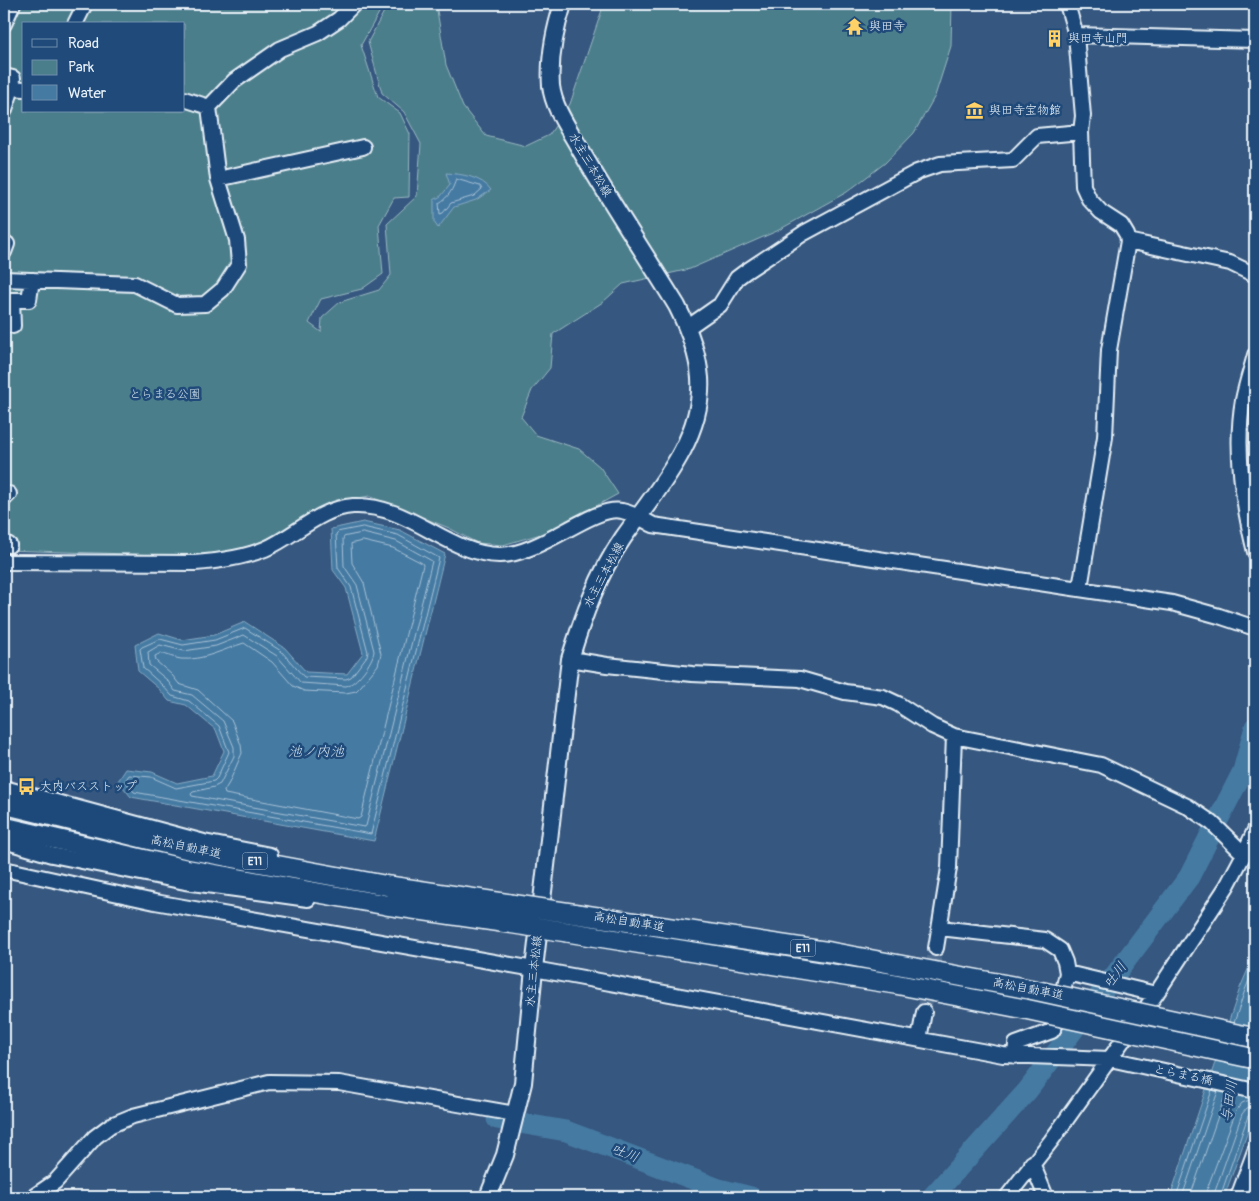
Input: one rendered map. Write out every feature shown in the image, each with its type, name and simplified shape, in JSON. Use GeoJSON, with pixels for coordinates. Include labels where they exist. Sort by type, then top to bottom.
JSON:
{"type":"FeatureCollection","features":[{"type":"Feature","properties":{"kind":"highway","name":"高松自動車道"},"geometry":{"type":"LineString","coordinates":[[4,804],[192,850],[389,886],[509,914],[567,932],[895,984],[1025,1009],[1255,1059]]}},
{"type":"Feature","properties":{"kind":"highway","name":"高松自動車道"},"geometry":{"type":"LineString","coordinates":[[4,827],[185,869],[386,905],[509,914],[571,914],[830,952],[1034,990],[1255,1038]]}},
{"type":"Feature","properties":{"kind":"main road","name":"水主三本松線"},"geometry":{"type":"LineString","coordinates":[[488,1197],[505,1155],[523,1083],[534,969],[570,659],[583,616],[602,576],[623,539],[639,518],[684,448],[696,417],[700,400],[700,376],[696,354],[677,306],[559,113],[552,87],[551,65],[554,42],[564,4]]}},
{"type":"Feature","properties":{"kind":"street"},"geometry":{"type":"LineString","coordinates":[[4,24],[12,4]]}},
{"type":"Feature","properties":{"kind":"street"},"geometry":{"type":"LineString","coordinates":[[76,22],[85,4]]}},
{"type":"Feature","properties":{"kind":"street"},"geometry":{"type":"LineString","coordinates":[[209,107],[234,81],[280,49],[318,33],[339,20],[354,4]]}},
{"type":"Feature","properties":{"kind":"street"},"geometry":{"type":"LineString","coordinates":[[1067,4],[1076,35],[1082,89],[1084,116],[1082,132],[1083,186],[1088,199],[1101,212],[1121,225],[1128,241],[1109,350],[1105,437],[1080,588]]}},
{"type":"Feature","properties":{"kind":"street"},"geometry":{"type":"LineString","coordinates":[[1076,35],[1255,40]]}},
{"type":"Feature","properties":{"kind":"street"},"geometry":{"type":"LineString","coordinates":[[4,76],[13,78],[13,89],[4,112]]}},
{"type":"Feature","properties":{"kind":"street"},"geometry":{"type":"LineString","coordinates":[[185,100],[209,107]]}},
{"type":"Feature","properties":{"kind":"street"},"geometry":{"type":"LineString","coordinates":[[4,280],[135,284],[177,305],[205,304],[223,289],[239,264],[237,240],[218,179],[209,107]]}},
{"type":"Feature","properties":{"kind":"street"},"geometry":{"type":"LineString","coordinates":[[687,328],[720,305],[737,278],[745,272],[804,233],[918,172],[940,164],[1013,160],[1037,136],[1082,132]]}},
{"type":"Feature","properties":{"kind":"street"},"geometry":{"type":"LineString","coordinates":[[218,179],[363,147]]}},
{"type":"Feature","properties":{"kind":"street"},"geometry":{"type":"LineString","coordinates":[[1128,241],[1230,263],[1255,275]]}},
{"type":"Feature","properties":{"kind":"street"},"geometry":{"type":"LineString","coordinates":[[13,326],[8,300],[29,300],[32,280]]}},
{"type":"Feature","properties":{"kind":"street"},"geometry":{"type":"LineString","coordinates":[[1255,355],[1243,400],[1240,440],[1242,481],[1255,552]]}},
{"type":"Feature","properties":{"kind":"street"},"geometry":{"type":"LineString","coordinates":[[4,562],[195,563],[222,561],[244,557],[266,549],[323,515],[344,507],[353,506],[374,507],[391,511],[470,549],[499,555],[515,554],[530,549],[598,514],[607,511],[624,511],[653,525],[1172,603],[1255,628]]}},
{"type":"Feature","properties":{"kind":"street"},"geometry":{"type":"LineString","coordinates":[[570,659],[692,674],[800,679],[845,692],[883,697],[898,704],[932,726],[954,736],[1101,765],[1187,806],[1212,823],[1244,854]]}},
{"type":"Feature","properties":{"kind":"street"},"geometry":{"type":"LineString","coordinates":[[936,948],[949,868],[954,736]]}},
{"type":"Feature","properties":{"kind":"street"},"geometry":{"type":"LineString","coordinates":[[4,788],[195,840],[296,860],[389,886]]}},
{"type":"Feature","properties":{"kind":"street"},"geometry":{"type":"LineString","coordinates":[[1007,1197],[1051,1141],[1156,994],[1227,886],[1255,830]]}},
{"type":"Feature","properties":{"kind":"street"},"geometry":{"type":"LineString","coordinates":[[4,842],[52,855],[184,882],[300,899],[386,905]]}},
{"type":"Feature","properties":{"kind":"street","name":"とらまる橋"},"geometry":{"type":"LineString","coordinates":[[4,869],[156,902],[995,1054],[1110,1059],[1255,1091]]}},
{"type":"Feature","properties":{"kind":"street"},"geometry":{"type":"LineString","coordinates":[[940,928],[1045,940],[1060,950],[1067,973],[1055,1026],[1052,1031],[1016,1044],[1015,1056]]}},
{"type":"Feature","properties":{"kind":"street"},"geometry":{"type":"LineString","coordinates":[[1067,973],[1156,994]]}},
{"type":"Feature","properties":{"kind":"street"},"geometry":{"type":"LineString","coordinates":[[919,1039],[924,1012]]}},
{"type":"Feature","properties":{"kind":"street"},"geometry":{"type":"LineString","coordinates":[[33,1197],[55,1182],[95,1137],[111,1125],[133,1116],[269,1082],[339,1082],[515,1114]]}},
{"type":"Feature","properties":{"kind":"street"},"geometry":{"type":"LineString","coordinates":[[1238,1197],[1255,1151]]}},
{"type":"Feature","properties":{"kind":"street"},"geometry":{"type":"LineString","coordinates":[[1032,1163],[1046,1197]]}},
{"type":"Feature","properties":{"kind":"green space","name":"とらまる公園"},"geometry":{"type":"Polygon","coordinates":[[[4,4],[384,4],[361,45],[378,97],[400,113],[410,134],[409,197],[394,198],[379,225],[383,274],[362,289],[321,299],[309,323],[321,332],[322,318],[340,302],[379,290],[391,275],[387,224],[417,196],[421,144],[404,112],[382,93],[368,42],[388,4],[436,4],[446,65],[463,107],[486,136],[526,146],[549,135],[570,104],[604,4],[952,4],[951,46],[935,96],[914,133],[885,163],[847,192],[777,231],[690,269],[623,284],[603,302],[553,334],[550,368],[532,390],[521,417],[536,435],[579,449],[600,467],[618,494],[551,531],[503,545],[477,543],[449,528],[369,496],[332,503],[269,538],[229,554],[160,555],[4,550],[4,4]]]}},
{"type":"Feature","properties":{"kind":"water"},"geometry":{"type":"Polygon","coordinates":[[[446,173],[465,175],[477,179],[491,190],[476,200],[454,207],[438,228],[434,222],[434,200],[441,196],[450,185],[446,173]]]}},
{"type":"Feature","properties":{"kind":"water","name":"池ノ内池"},"geometry":{"type":"Polygon","coordinates":[[[363,522],[400,530],[445,554],[374,841],[131,797],[118,781],[126,769],[152,772],[177,783],[212,776],[224,751],[216,730],[186,705],[169,701],[159,689],[138,671],[135,645],[159,633],[182,640],[214,635],[245,622],[285,648],[306,672],[347,674],[363,653],[346,588],[333,570],[331,529],[363,522]]]}},
{"type":"Feature","properties":{"kind":"water","name":"与田川"},"geometry":{"type":"Polygon","coordinates":[[[1255,953],[1255,1112],[1224,1197],[1170,1197],[1240,988],[1255,953]]]}},
{"type":"Feature","properties":{"kind":"waterway","name":"吐川"},"geometry":{"type":"LineString","coordinates":[[932,1197],[1028,1090],[1189,877],[1243,771],[1255,727]]}},
{"type":"Feature","properties":{"kind":"waterway","name":"吐川"},"geometry":{"type":"LineString","coordinates":[[497,1119],[566,1131],[719,1189],[751,1197]]}},
{"type":"Feature","properties":{"kind":"tunnel"},"geometry":{"type":"LineString","coordinates":[[924,1012],[936,948]]}},
{"type":"Feature","properties":{"kind":"place","name":"與田寺"},"geometry":{"type":"Point","coordinates":[855,26]}},
{"type":"Feature","properties":{"kind":"place","name":"與田寺山門"},"geometry":{"type":"Point","coordinates":[1054,38]}},
{"type":"Feature","properties":{"kind":"place","name":"與田寺宝物館"},"geometry":{"type":"Point","coordinates":[975,110]}},
{"type":"Feature","properties":{"kind":"place","name":"大内バスストップ"},"geometry":{"type":"Point","coordinates":[26,786]}}]}
